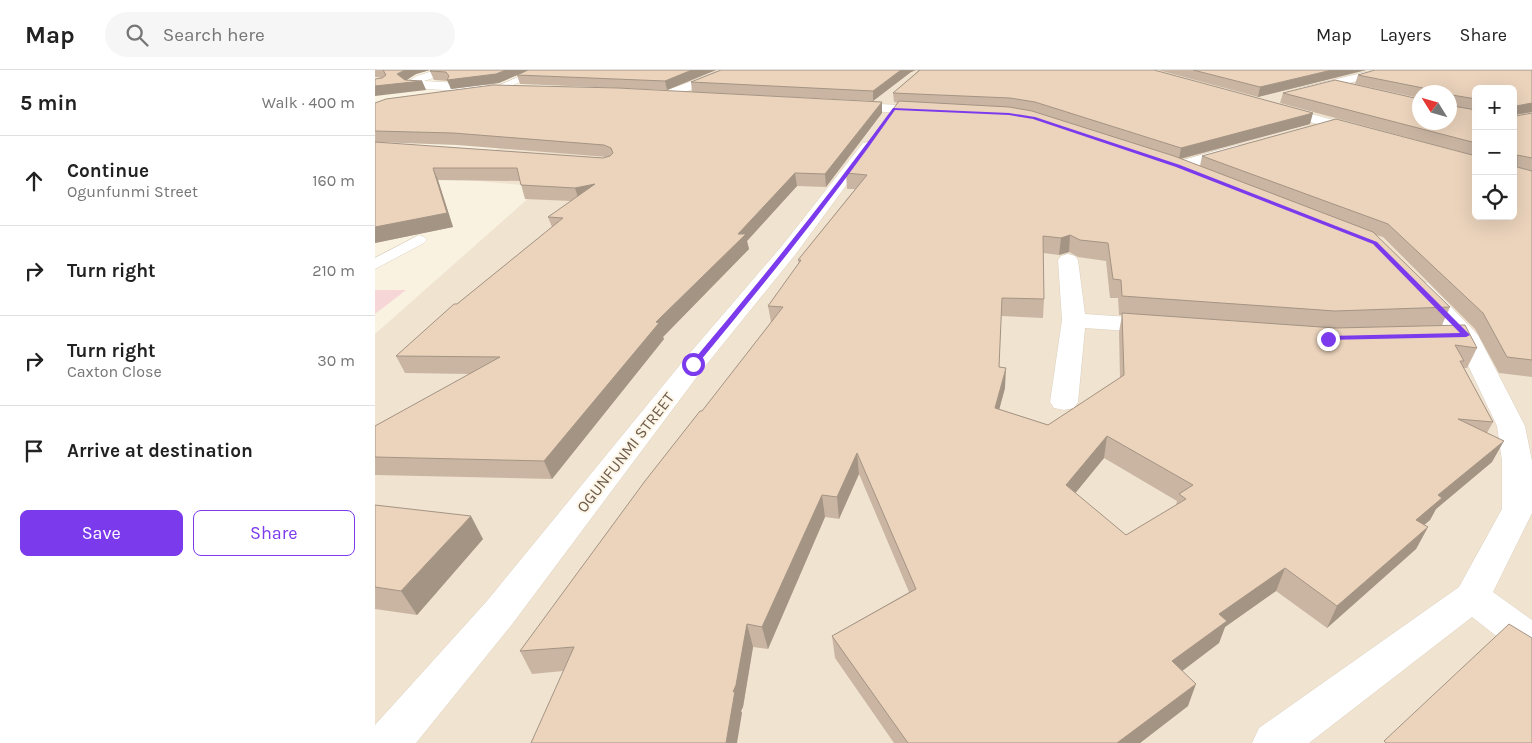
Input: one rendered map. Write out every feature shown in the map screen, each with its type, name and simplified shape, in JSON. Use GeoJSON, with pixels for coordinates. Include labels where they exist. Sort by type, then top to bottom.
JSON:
{"type":"FeatureCollection","features":[{"type":"Feature","properties":{"kind":"street"},"geometry":{"type":"LineString","coordinates":[[448,70],[421,78],[409,84],[525,90]]}},
{"type":"Feature","properties":{"kind":"street"},"geometry":{"type":"LineString","coordinates":[[712,99],[659,96],[731,70]]}},
{"type":"Feature","properties":{"kind":"street"},"geometry":{"type":"LineString","coordinates":[[1376,136],[1262,102],[1387,70]]}},
{"type":"Feature","properties":{"kind":"street"},"geometry":{"type":"LineString","coordinates":[[1332,84],[1355,89]]}},
{"type":"Feature","properties":{"kind":"street"},"geometry":{"type":"LineString","coordinates":[[431,98],[496,89]]}},
{"type":"Feature","properties":{"kind":"street"},"geometry":{"type":"LineString","coordinates":[[828,105],[887,105],[952,112]]}},
{"type":"Feature","properties":{"kind":"street","name":"OGUNFUNMI STREET"},"geometry":{"type":"LineString","coordinates":[[388,743],[500,612],[693,364],[788,251],[851,170],[887,105]]}},
{"type":"Feature","properties":{"kind":"street"},"geometry":{"type":"LineString","coordinates":[[1302,132],[1331,124]]}},
{"type":"Feature","properties":{"kind":"street"},"geometry":{"type":"LineString","coordinates":[[1214,180],[1169,163],[1254,145]]}},
{"type":"Feature","properties":{"kind":"street"},"geometry":{"type":"LineString","coordinates":[[1064,402],[1074,320],[1068,260]]}},
{"type":"Feature","properties":{"kind":"street"},"geometry":{"type":"LineString","coordinates":[[1274,743],[1472,598],[1518,509],[1517,460],[1511,426],[1466,335],[1403,271]]}},
{"type":"Feature","properties":{"kind":"street"},"geometry":{"type":"LineString","coordinates":[[1074,320],[1181,328]]}},
{"type":"Feature","properties":{"kind":"street"},"geometry":{"type":"LineString","coordinates":[[1437,336],[1466,335]]}},
{"type":"Feature","properties":{"kind":"street"},"geometry":{"type":"LineString","coordinates":[[1472,598],[1532,641]]}},
{"type":"Feature","properties":{"kind":"lane"},"geometry":{"type":"LineString","coordinates":[[496,89],[534,73]]}},
{"type":"Feature","properties":{"kind":"lane"},"geometry":{"type":"LineString","coordinates":[[375,264],[419,240]]}},
{"type":"Feature","properties":{"kind":"shaded area"},"geometry":{"type":"Polygon","coordinates":[[[704,70],[1532,70],[1532,743],[375,743],[375,334],[541,187],[426,176],[704,70]]]}},
{"type":"Feature","properties":{"kind":"shaded area"},"geometry":{"type":"Polygon","coordinates":[[[375,290],[406,290],[375,314],[375,290]]]}},
{"type":"Feature","properties":{"kind":"building"},"geometry":{"type":"Polygon","coordinates":[[[383,70],[405,70],[397,74],[405,80],[422,81],[375,86],[375,79],[386,75],[383,70]]]}},
{"type":"Feature","properties":{"kind":"building"},"geometry":{"type":"Polygon","coordinates":[[[506,70],[496,74],[447,80],[449,76],[446,72],[430,71],[506,70]]]}},
{"type":"Feature","properties":{"kind":"building"},"geometry":{"type":"Polygon","coordinates":[[[528,70],[692,70],[665,81],[517,75],[528,70]]]}},
{"type":"Feature","properties":{"kind":"building"},"geometry":{"type":"Polygon","coordinates":[[[721,70],[901,70],[873,91],[691,82],[721,70]]]}},
{"type":"Feature","properties":{"kind":"building"},"geometry":{"type":"Polygon","coordinates":[[[920,70],[1154,70],[1313,113],[1181,148],[1035,102],[1010,98],[893,93],[920,70]]]}},
{"type":"Feature","properties":{"kind":"building"},"geometry":{"type":"Polygon","coordinates":[[[1193,70],[1332,70],[1260,87],[1193,70]]]}},
{"type":"Feature","properties":{"kind":"building"},"geometry":{"type":"Polygon","coordinates":[[[1375,70],[1532,70],[1532,103],[1517,106],[1517,85],[1472,85],[1472,98],[1457,96],[1457,85],[1412,86],[1358,75],[1375,70]]]}},
{"type":"Feature","properties":{"kind":"building"},"geometry":{"type":"Polygon","coordinates":[[[1335,80],[1412,97],[1412,126],[1283,93],[1335,80]]]}},
{"type":"Feature","properties":{"kind":"building"},"geometry":{"type":"Polygon","coordinates":[[[493,85],[618,88],[882,102],[825,174],[795,173],[738,234],[746,234],[656,322],[659,323],[544,461],[375,457],[375,426],[500,357],[396,356],[454,304],[457,304],[563,218],[548,217],[595,184],[575,188],[521,185],[517,168],[433,168],[447,213],[375,227],[375,142],[603,158],[613,153],[611,148],[604,145],[453,133],[375,131],[375,103],[386,99],[493,85]]]}},
{"type":"Feature","properties":{"kind":"building"},"geometry":{"type":"Polygon","coordinates":[[[899,101],[1009,107],[1032,111],[1174,156],[1373,232],[1450,307],[1335,311],[1122,296],[1121,280],[1113,279],[1108,243],[1080,240],[1070,235],[1061,238],[1043,236],[1044,299],[1002,298],[999,367],[1006,368],[995,408],[1048,425],[1124,375],[1122,313],[1335,328],[1465,325],[1477,348],[1455,345],[1464,361],[1460,361],[1493,422],[1458,419],[1504,441],[1438,495],[1442,498],[1416,520],[1428,527],[1337,606],[1285,568],[1219,614],[1227,621],[1172,661],[1196,684],[1117,743],[908,743],[832,636],[916,589],[857,453],[837,497],[822,495],[762,627],[747,624],[736,685],[733,692],[735,691],[726,743],[531,743],[574,647],[520,651],[645,481],[783,307],[768,306],[801,260],[798,260],[867,175],[846,173],[899,101]],[[1107,436],[1066,485],[1126,535],[1186,499],[1179,494],[1193,485],[1107,436]]]}},
{"type":"Feature","properties":{"kind":"building"},"geometry":{"type":"Polygon","coordinates":[[[1457,107],[1472,109],[1472,142],[1426,130],[1457,130],[1457,107]]]}},
{"type":"Feature","properties":{"kind":"building"},"geometry":{"type":"Polygon","coordinates":[[[1532,113],[1532,158],[1517,155],[1517,116],[1532,113]]]}},
{"type":"Feature","properties":{"kind":"building"},"geometry":{"type":"Polygon","coordinates":[[[1336,119],[1472,155],[1472,220],[1517,220],[1517,167],[1532,171],[1532,360],[1507,357],[1483,313],[1388,224],[1202,156],[1336,119]]]}},
{"type":"Feature","properties":{"kind":"building"},"geometry":{"type":"Polygon","coordinates":[[[375,505],[471,516],[401,591],[375,587],[375,505]]]}},
{"type":"Feature","properties":{"kind":"building"},"geometry":{"type":"Polygon","coordinates":[[[1509,624],[1532,638],[1532,743],[1386,743],[1384,741],[1509,624]]]}},
{"type":"Feature","properties":{"kind":"route"},"geometry":{"type":"LineString","coordinates":[[693,364],[788,251],[851,170],[894,109],[1009,114],[1034,118],[1178,166],[1375,243],[1466,335],[1328,339]]}}]}
